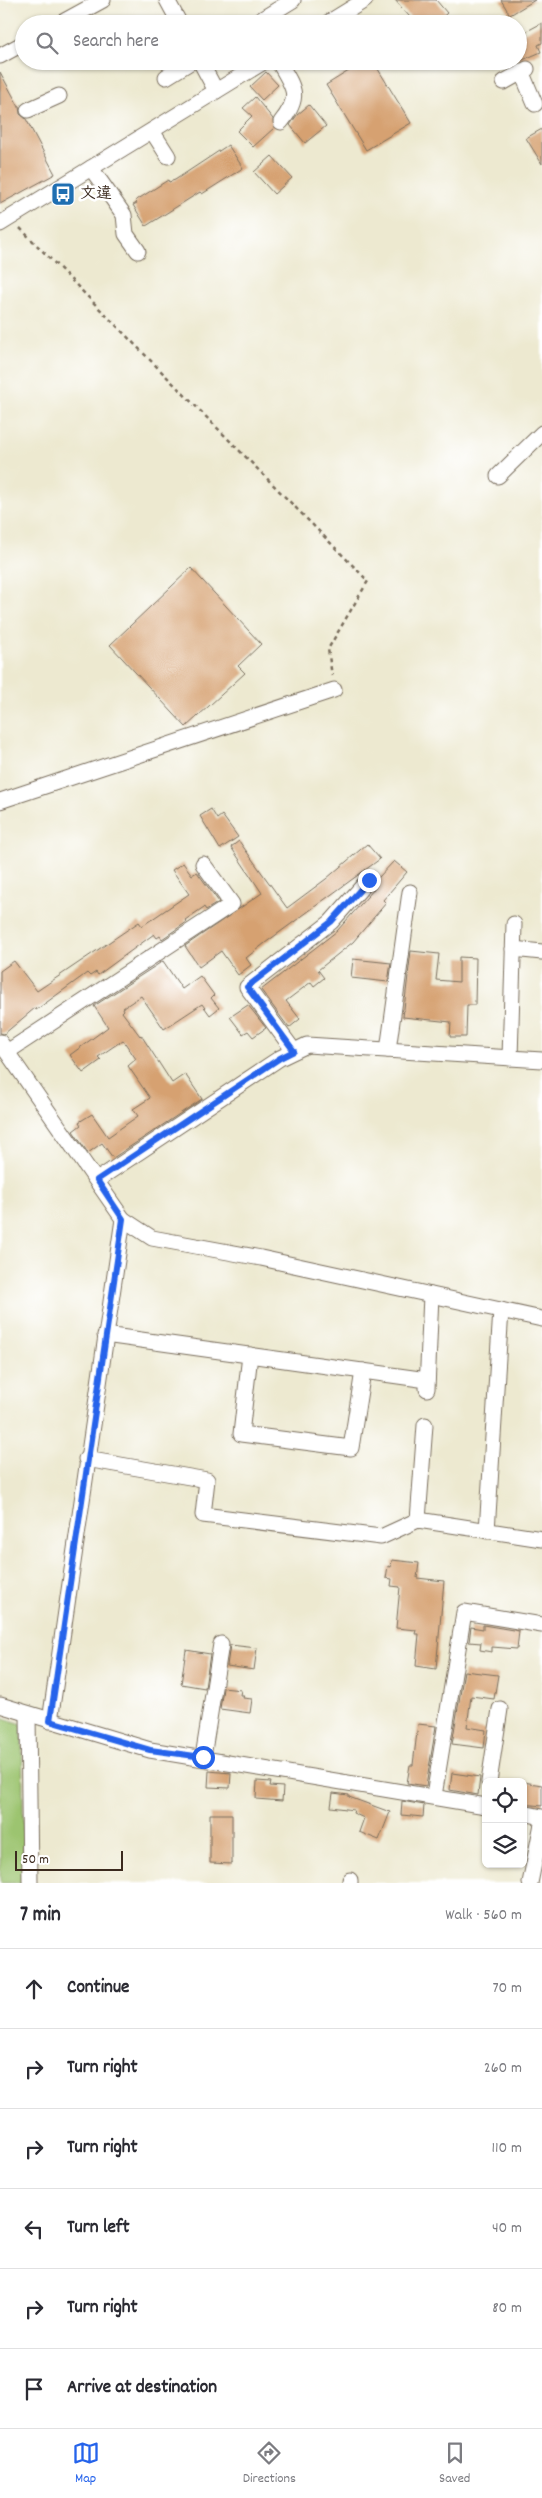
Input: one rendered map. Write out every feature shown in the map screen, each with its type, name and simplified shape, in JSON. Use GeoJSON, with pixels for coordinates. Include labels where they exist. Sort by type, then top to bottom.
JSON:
{"type":"FeatureCollection","features":[{"type":"Feature","properties":{"kind":"street"},"geometry":{"type":"LineString","coordinates":[[76,15],[103,0]]}},
{"type":"Feature","properties":{"kind":"street"},"geometry":{"type":"LineString","coordinates":[[167,0],[175,15]]}},
{"type":"Feature","properties":{"kind":"street"},"geometry":{"type":"LineString","coordinates":[[269,15],[293,0]]}},
{"type":"Feature","properties":{"kind":"street"},"geometry":{"type":"LineString","coordinates":[[344,15],[368,3]]}},
{"type":"Feature","properties":{"kind":"street"},"geometry":{"type":"LineString","coordinates":[[0,56],[15,48]]}},
{"type":"Feature","properties":{"kind":"street"},"geometry":{"type":"LineString","coordinates":[[166,77],[177,70]]}},
{"type":"Feature","properties":{"kind":"street"},"geometry":{"type":"LineString","coordinates":[[205,70],[216,91]]}},
{"type":"Feature","properties":{"kind":"street"},"geometry":{"type":"LineString","coordinates":[[5,221],[250,70]]}},
{"type":"Feature","properties":{"kind":"street"},"geometry":{"type":"LineString","coordinates":[[281,122],[293,108],[295,98],[294,88],[283,70]]}},
{"type":"Feature","properties":{"kind":"street"},"geometry":{"type":"LineString","coordinates":[[504,82],[524,70],[535,104]]}},
{"type":"Feature","properties":{"kind":"street"},"geometry":{"type":"LineString","coordinates":[[28,110],[58,96]]}},
{"type":"Feature","properties":{"kind":"street"},"geometry":{"type":"LineString","coordinates":[[152,131],[168,156]]}},
{"type":"Feature","properties":{"kind":"street"},"geometry":{"type":"LineString","coordinates":[[91,168],[124,214],[126,234],[138,251]]}},
{"type":"Feature","properties":{"kind":"street"},"geometry":{"type":"LineString","coordinates":[[498,476],[542,433]]}},
{"type":"Feature","properties":{"kind":"street"},"geometry":{"type":"LineString","coordinates":[[0,801],[334,690]]}},
{"type":"Feature","properties":{"kind":"street"},"geometry":{"type":"LineString","coordinates":[[203,864],[232,904],[4,1047],[123,1219],[152,1238],[261,1258],[542,1319]]}},
{"type":"Feature","properties":{"kind":"street"},"geometry":{"type":"LineString","coordinates":[[294,1051],[247,987],[331,922],[369,880]]}},
{"type":"Feature","properties":{"kind":"street"},"geometry":{"type":"LineString","coordinates":[[388,1050],[410,892]]}},
{"type":"Feature","properties":{"kind":"street"},"geometry":{"type":"LineString","coordinates":[[510,1058],[514,924]]}},
{"type":"Feature","properties":{"kind":"street"},"geometry":{"type":"LineString","coordinates":[[513,949],[542,952]]}},
{"type":"Feature","properties":{"kind":"street"},"geometry":{"type":"LineString","coordinates":[[97,1180],[280,1058],[307,1045],[542,1060]]}},
{"type":"Feature","properties":{"kind":"street"},"geometry":{"type":"LineString","coordinates":[[50,1721],[86,1459],[123,1219]]}},
{"type":"Feature","properties":{"kind":"street"},"geometry":{"type":"LineString","coordinates":[[105,1335],[363,1371],[427,1384],[431,1295]]}},
{"type":"Feature","properties":{"kind":"street"},"geometry":{"type":"LineString","coordinates":[[487,1531],[501,1310]]}},
{"type":"Feature","properties":{"kind":"street"},"geometry":{"type":"LineString","coordinates":[[250,1355],[241,1434],[351,1448],[363,1371]]}},
{"type":"Feature","properties":{"kind":"street"},"geometry":{"type":"LineString","coordinates":[[418,1520],[425,1425]]}},
{"type":"Feature","properties":{"kind":"street"},"geometry":{"type":"LineString","coordinates":[[86,1459],[207,1480],[203,1515],[380,1537],[418,1520],[542,1539]]}},
{"type":"Feature","properties":{"kind":"street"},"geometry":{"type":"LineString","coordinates":[[434,1796],[464,1612],[542,1625]]}},
{"type":"Feature","properties":{"kind":"street"},"geometry":{"type":"LineString","coordinates":[[203,1757],[222,1644]]}},
{"type":"Feature","properties":{"kind":"street"},"geometry":{"type":"LineString","coordinates":[[0,1706],[150,1750],[203,1757],[482,1803]]}},
{"type":"Feature","properties":{"kind":"street"},"geometry":{"type":"LineString","coordinates":[[490,1778],[500,1709]]}},
{"type":"Feature","properties":{"kind":"street"},"geometry":{"type":"LineString","coordinates":[[28,1714],[30,1883]]}},
{"type":"Feature","properties":{"kind":"street"},"geometry":{"type":"LineString","coordinates":[[527,1814],[542,1816]]}},
{"type":"Feature","properties":{"kind":"street"},"geometry":{"type":"LineString","coordinates":[[530,1883],[540,1845],[542,1824]]}},
{"type":"Feature","properties":{"kind":"path"},"geometry":{"type":"LineString","coordinates":[[5,221],[368,581],[328,649],[334,690]]}},
{"type":"Feature","properties":{"kind":"green space"},"geometry":{"type":"Polygon","coordinates":[[[0,1717],[22,1724],[24,1883],[0,1883],[0,1717]]]}},
{"type":"Feature","properties":{"kind":"building"},"geometry":{"type":"Polygon","coordinates":[[[395,0],[436,0],[447,13],[445,15],[408,15],[395,0]]]}},
{"type":"Feature","properties":{"kind":"building"},"geometry":{"type":"Polygon","coordinates":[[[501,0],[535,0],[510,15],[501,0]]]}},
{"type":"Feature","properties":{"kind":"building"},"geometry":{"type":"Polygon","coordinates":[[[542,23],[542,43],[538,45],[541,52],[527,58],[527,31],[542,23]]]}},
{"type":"Feature","properties":{"kind":"building"},"geometry":{"type":"Polygon","coordinates":[[[350,70],[379,70],[411,123],[366,150],[326,85],[350,70]]]}},
{"type":"Feature","properties":{"kind":"building"},"geometry":{"type":"Polygon","coordinates":[[[0,72],[19,107],[20,114],[26,119],[55,174],[0,204],[0,72]]]}},
{"type":"Feature","properties":{"kind":"building"},"geometry":{"type":"Polygon","coordinates":[[[266,72],[278,85],[262,100],[250,87],[266,72]]]}},
{"type":"Feature","properties":{"kind":"building"},"geometry":{"type":"Polygon","coordinates":[[[255,97],[273,119],[274,128],[253,147],[237,131],[252,116],[243,108],[255,97]]]}},
{"type":"Feature","properties":{"kind":"building"},"geometry":{"type":"Polygon","coordinates":[[[309,105],[326,126],[305,143],[290,125],[297,115],[309,105]]]}},
{"type":"Feature","properties":{"kind":"building"},"geometry":{"type":"Polygon","coordinates":[[[542,129],[542,164],[526,138],[542,129]]]}},
{"type":"Feature","properties":{"kind":"building"},"geometry":{"type":"Polygon","coordinates":[[[228,145],[243,168],[146,226],[133,205],[137,203],[135,201],[168,180],[169,182],[175,180],[228,145]]]}},
{"type":"Feature","properties":{"kind":"building"},"geometry":{"type":"Polygon","coordinates":[[[272,156],[292,178],[274,194],[254,172],[272,156]]]}},
{"type":"Feature","properties":{"kind":"building"},"geometry":{"type":"Polygon","coordinates":[[[191,568],[261,644],[238,666],[245,673],[186,727],[110,645],[191,568]]]}},
{"type":"Feature","properties":{"kind":"building"},"geometry":{"type":"Polygon","coordinates":[[[211,809],[217,819],[222,815],[238,837],[220,849],[200,816],[211,809]]]}},
{"type":"Feature","properties":{"kind":"building"},"geometry":{"type":"Polygon","coordinates":[[[239,841],[287,908],[326,879],[367,844],[380,859],[246,958],[251,965],[238,975],[221,951],[199,967],[185,946],[262,893],[231,847],[239,841]]]}},
{"type":"Feature","properties":{"kind":"building"},"geometry":{"type":"Polygon","coordinates":[[[394,861],[407,872],[383,900],[386,903],[353,942],[318,970],[324,978],[314,986],[311,982],[286,1001],[300,1019],[289,1028],[261,990],[337,931],[375,888],[378,878],[394,861]]]}},
{"type":"Feature","properties":{"kind":"building"},"geometry":{"type":"Polygon","coordinates":[[[183,863],[192,875],[197,872],[219,902],[206,910],[204,907],[185,920],[187,922],[162,939],[160,936],[157,938],[154,934],[98,975],[96,972],[90,976],[87,973],[36,1010],[35,1008],[4,1034],[0,1033],[0,971],[14,961],[37,991],[139,922],[142,926],[189,894],[172,870],[183,863]]]}},
{"type":"Feature","properties":{"kind":"building"},"geometry":{"type":"Polygon","coordinates":[[[411,951],[439,954],[436,980],[459,982],[459,957],[476,958],[475,1005],[467,1005],[466,1037],[450,1037],[451,1022],[403,1017],[411,951]]]}},
{"type":"Feature","properties":{"kind":"building"},"geometry":{"type":"Polygon","coordinates":[[[353,959],[391,963],[388,982],[351,978],[353,959]]]}},
{"type":"Feature","properties":{"kind":"building"},"geometry":{"type":"Polygon","coordinates":[[[163,961],[182,989],[200,976],[214,995],[211,998],[219,1008],[210,1015],[202,1004],[164,1029],[141,996],[123,1008],[122,1012],[141,1035],[172,1083],[185,1074],[202,1099],[113,1158],[102,1143],[88,1153],[73,1131],[81,1125],[79,1122],[92,1114],[108,1137],[138,1116],[133,1109],[150,1098],[128,1066],[136,1059],[123,1040],[98,1057],[101,1060],[83,1073],[70,1055],[108,1027],[94,1006],[163,961]]]}},
{"type":"Feature","properties":{"kind":"building"},"geometry":{"type":"Polygon","coordinates":[[[248,1005],[266,1028],[253,1037],[248,1031],[243,1034],[230,1017],[248,1005]]]}},
{"type":"Feature","properties":{"kind":"building"},"geometry":{"type":"Polygon","coordinates":[[[392,1560],[419,1563],[417,1578],[444,1581],[436,1669],[416,1666],[419,1634],[415,1634],[416,1630],[396,1628],[400,1587],[391,1586],[392,1579],[386,1578],[388,1566],[391,1567],[392,1560]]]}},
{"type":"Feature","properties":{"kind":"building"},"geometry":{"type":"Polygon","coordinates":[[[483,1625],[519,1631],[517,1649],[492,1647],[492,1652],[480,1650],[481,1643],[469,1642],[471,1627],[483,1629],[483,1625]]]}},
{"type":"Feature","properties":{"kind":"building"},"geometry":{"type":"Polygon","coordinates":[[[230,1645],[257,1648],[254,1670],[227,1666],[230,1645]]]}},
{"type":"Feature","properties":{"kind":"building"},"geometry":{"type":"Polygon","coordinates":[[[186,1650],[210,1654],[205,1688],[181,1684],[186,1650]]]}},
{"type":"Feature","properties":{"kind":"building"},"geometry":{"type":"Polygon","coordinates":[[[464,1671],[498,1675],[494,1699],[471,1696],[467,1727],[486,1730],[484,1748],[452,1744],[464,1671]]]}},
{"type":"Feature","properties":{"kind":"building"},"geometry":{"type":"Polygon","coordinates":[[[223,1688],[241,1690],[240,1695],[244,1695],[243,1698],[252,1699],[250,1713],[220,1709],[223,1688]]]}},
{"type":"Feature","properties":{"kind":"building"},"geometry":{"type":"Polygon","coordinates":[[[418,1724],[436,1726],[426,1786],[407,1783],[410,1765],[413,1765],[418,1724]]]}},
{"type":"Feature","properties":{"kind":"building"},"geometry":{"type":"Polygon","coordinates":[[[209,1771],[231,1773],[230,1788],[208,1787],[209,1771]]]}},
{"type":"Feature","properties":{"kind":"building"},"geometry":{"type":"Polygon","coordinates":[[[452,1773],[480,1777],[478,1795],[450,1790],[452,1773]]]}},
{"type":"Feature","properties":{"kind":"building"},"geometry":{"type":"Polygon","coordinates":[[[257,1781],[271,1782],[270,1786],[283,1787],[282,1801],[256,1799],[257,1781]]]}},
{"type":"Feature","properties":{"kind":"building"},"geometry":{"type":"Polygon","coordinates":[[[527,1783],[542,1785],[542,1806],[527,1804],[527,1783]]]}},
{"type":"Feature","properties":{"kind":"building"},"geometry":{"type":"Polygon","coordinates":[[[333,1793],[349,1795],[349,1797],[390,1812],[379,1840],[359,1832],[364,1818],[353,1813],[354,1810],[331,1807],[333,1793]]]}},
{"type":"Feature","properties":{"kind":"building"},"geometry":{"type":"Polygon","coordinates":[[[402,1801],[424,1805],[423,1817],[401,1815],[402,1801]]]}},
{"type":"Feature","properties":{"kind":"building"},"geometry":{"type":"Polygon","coordinates":[[[210,1814],[232,1814],[232,1864],[210,1863],[210,1814]]]}},
{"type":"Feature","properties":{"kind":"place","name":"文違"},"geometry":{"type":"Point","coordinates":[63,194]}},
{"type":"Feature","properties":{"kind":"route"},"geometry":{"type":"LineString","coordinates":[[203,1757],[150,1750],[50,1721],[86,1459],[123,1219],[97,1180],[280,1058],[294,1051],[247,987],[331,922],[369,880]]}}]}
